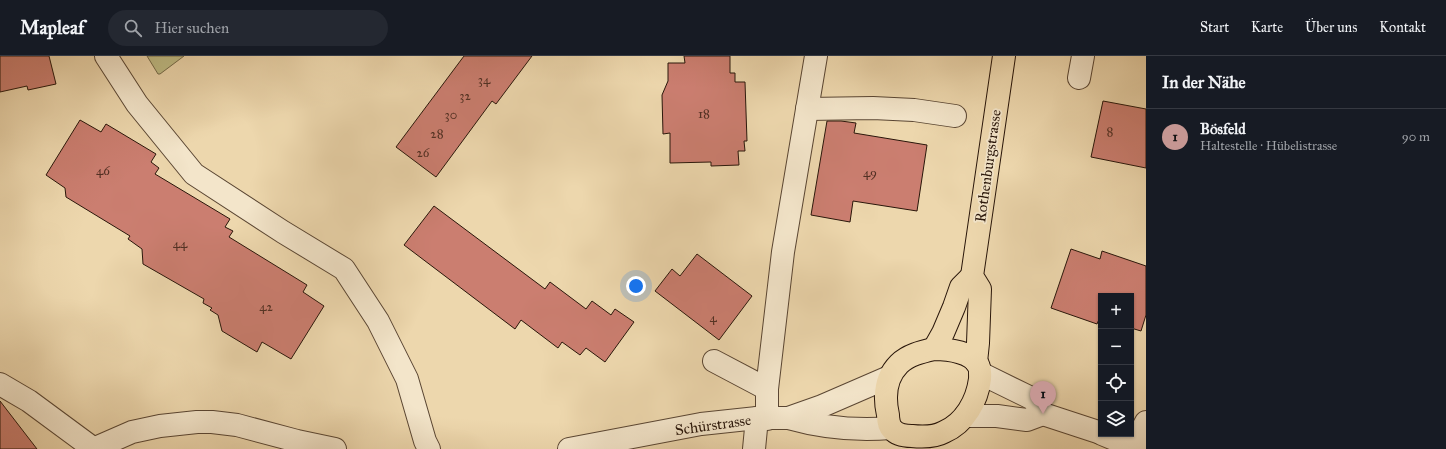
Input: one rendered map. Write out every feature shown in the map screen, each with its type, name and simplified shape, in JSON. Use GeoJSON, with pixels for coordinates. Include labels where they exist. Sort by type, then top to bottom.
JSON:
{"type":"FeatureCollection","features":[{"type":"Feature","properties":{"kind":"main road","name":"Rothenburgstrasse"},"geometry":{"type":"LineString","coordinates":[[972,276],[1004,56]]}},
{"type":"Feature","properties":{"kind":"main road"},"geometry":{"type":"LineString","coordinates":[[934,349],[952,313],[961,287],[972,276],[980,289],[978,368],[976,397],[966,416],[941,441],[933,436],[896,437],[886,404],[885,391],[889,377],[899,364],[910,356],[922,352],[934,349],[955,350],[966,355],[978,368]]}},
{"type":"Feature","properties":{"kind":"street"},"geometry":{"type":"LineString","coordinates":[[106,56],[137,104],[194,174],[344,270],[378,322],[406,379],[425,441],[429,449]]}},
{"type":"Feature","properties":{"kind":"street"},"geometry":{"type":"LineString","coordinates":[[754,449],[771,418],[767,389],[783,252],[816,56]]}},
{"type":"Feature","properties":{"kind":"street"},"geometry":{"type":"LineString","coordinates":[[1079,78],[1084,56]]}},
{"type":"Feature","properties":{"kind":"street"},"geometry":{"type":"LineString","coordinates":[[807,110],[873,108],[907,110],[955,116]]}},
{"type":"Feature","properties":{"kind":"street"},"geometry":{"type":"LineString","coordinates":[[714,361],[767,389]]}},
{"type":"Feature","properties":{"kind":"street"},"geometry":{"type":"LineString","coordinates":[[978,368],[1033,399],[1043,414],[1098,433]]}},
{"type":"Feature","properties":{"kind":"street","name":"Schürstrasse"},"geometry":{"type":"LineString","coordinates":[[569,449],[701,424],[771,418],[822,406],[889,377]]}},
{"type":"Feature","properties":{"kind":"street"},"geometry":{"type":"LineString","coordinates":[[0,384],[29,402],[94,449],[132,432],[160,426],[197,422],[237,425],[297,441],[335,449]]}},
{"type":"Feature","properties":{"kind":"street"},"geometry":{"type":"LineString","coordinates":[[966,416],[997,416],[1027,420],[1043,414]]}},
{"type":"Feature","properties":{"kind":"street","name":"Schürstrasse"},"geometry":{"type":"LineString","coordinates":[[771,418],[810,424],[872,430],[896,437]]}},
{"type":"Feature","properties":{"kind":"street"},"geometry":{"type":"LineString","coordinates":[[1109,437],[1135,448],[1146,422]]}},
{"type":"Feature","properties":{"kind":"shaded area"},"geometry":{"type":"Polygon","coordinates":[[[147,56],[184,56],[158,74],[147,56]]]}},
{"type":"Feature","properties":{"kind":"building"},"geometry":{"type":"Polygon","coordinates":[[[0,56],[49,56],[56,84],[28,90],[27,86],[0,92],[0,56]]]}},
{"type":"Feature","properties":{"kind":"building"},"geometry":{"type":"Polygon","coordinates":[[[464,56],[532,56],[496,104],[492,101],[436,177],[396,147],[464,56]]]}},
{"type":"Feature","properties":{"kind":"building"},"geometry":{"type":"Polygon","coordinates":[[[684,56],[730,56],[730,73],[735,73],[735,82],[745,82],[747,141],[744,141],[745,151],[738,151],[739,165],[711,166],[711,162],[670,163],[670,133],[663,134],[662,95],[668,81],[668,63],[685,63],[684,56]]]}},
{"type":"Feature","properties":{"kind":"building"},"geometry":{"type":"Polygon","coordinates":[[[1103,101],[1146,109],[1146,168],[1091,157],[1103,101]]]}},
{"type":"Feature","properties":{"kind":"building"},"geometry":{"type":"Polygon","coordinates":[[[80,120],[101,132],[106,124],[156,154],[151,162],[159,168],[155,174],[230,219],[225,227],[233,231],[229,237],[307,285],[303,292],[324,306],[291,359],[262,342],[257,352],[222,331],[218,315],[210,310],[212,308],[203,303],[204,299],[143,264],[142,249],[128,239],[130,236],[66,197],[65,188],[46,175],[80,120]]]}},
{"type":"Feature","properties":{"kind":"building"},"geometry":{"type":"Polygon","coordinates":[[[827,121],[856,123],[854,133],[927,145],[917,211],[853,201],[850,222],[811,215],[827,121]]]}},
{"type":"Feature","properties":{"kind":"building"},"geometry":{"type":"Polygon","coordinates":[[[434,206],[545,289],[550,282],[586,309],[592,301],[611,315],[615,309],[634,322],[605,362],[586,348],[580,355],[562,342],[558,348],[521,320],[515,329],[404,245],[434,206]]]}},
{"type":"Feature","properties":{"kind":"building"},"geometry":{"type":"Polygon","coordinates":[[[1071,249],[1100,259],[1102,251],[1146,266],[1146,315],[1141,331],[1134,329],[1134,293],[1098,293],[1097,324],[1051,308],[1071,249]]]}},
{"type":"Feature","properties":{"kind":"building"},"geometry":{"type":"Polygon","coordinates":[[[697,254],[752,296],[719,340],[655,291],[672,269],[680,276],[697,254]]]}},
{"type":"Feature","properties":{"kind":"building"},"geometry":{"type":"Polygon","coordinates":[[[0,401],[37,449],[0,449],[0,401]]]}},
{"type":"Feature","properties":{"kind":"place","name":"Bösfeld"},"geometry":{"type":"Point","coordinates":[1043,414]}}]}
